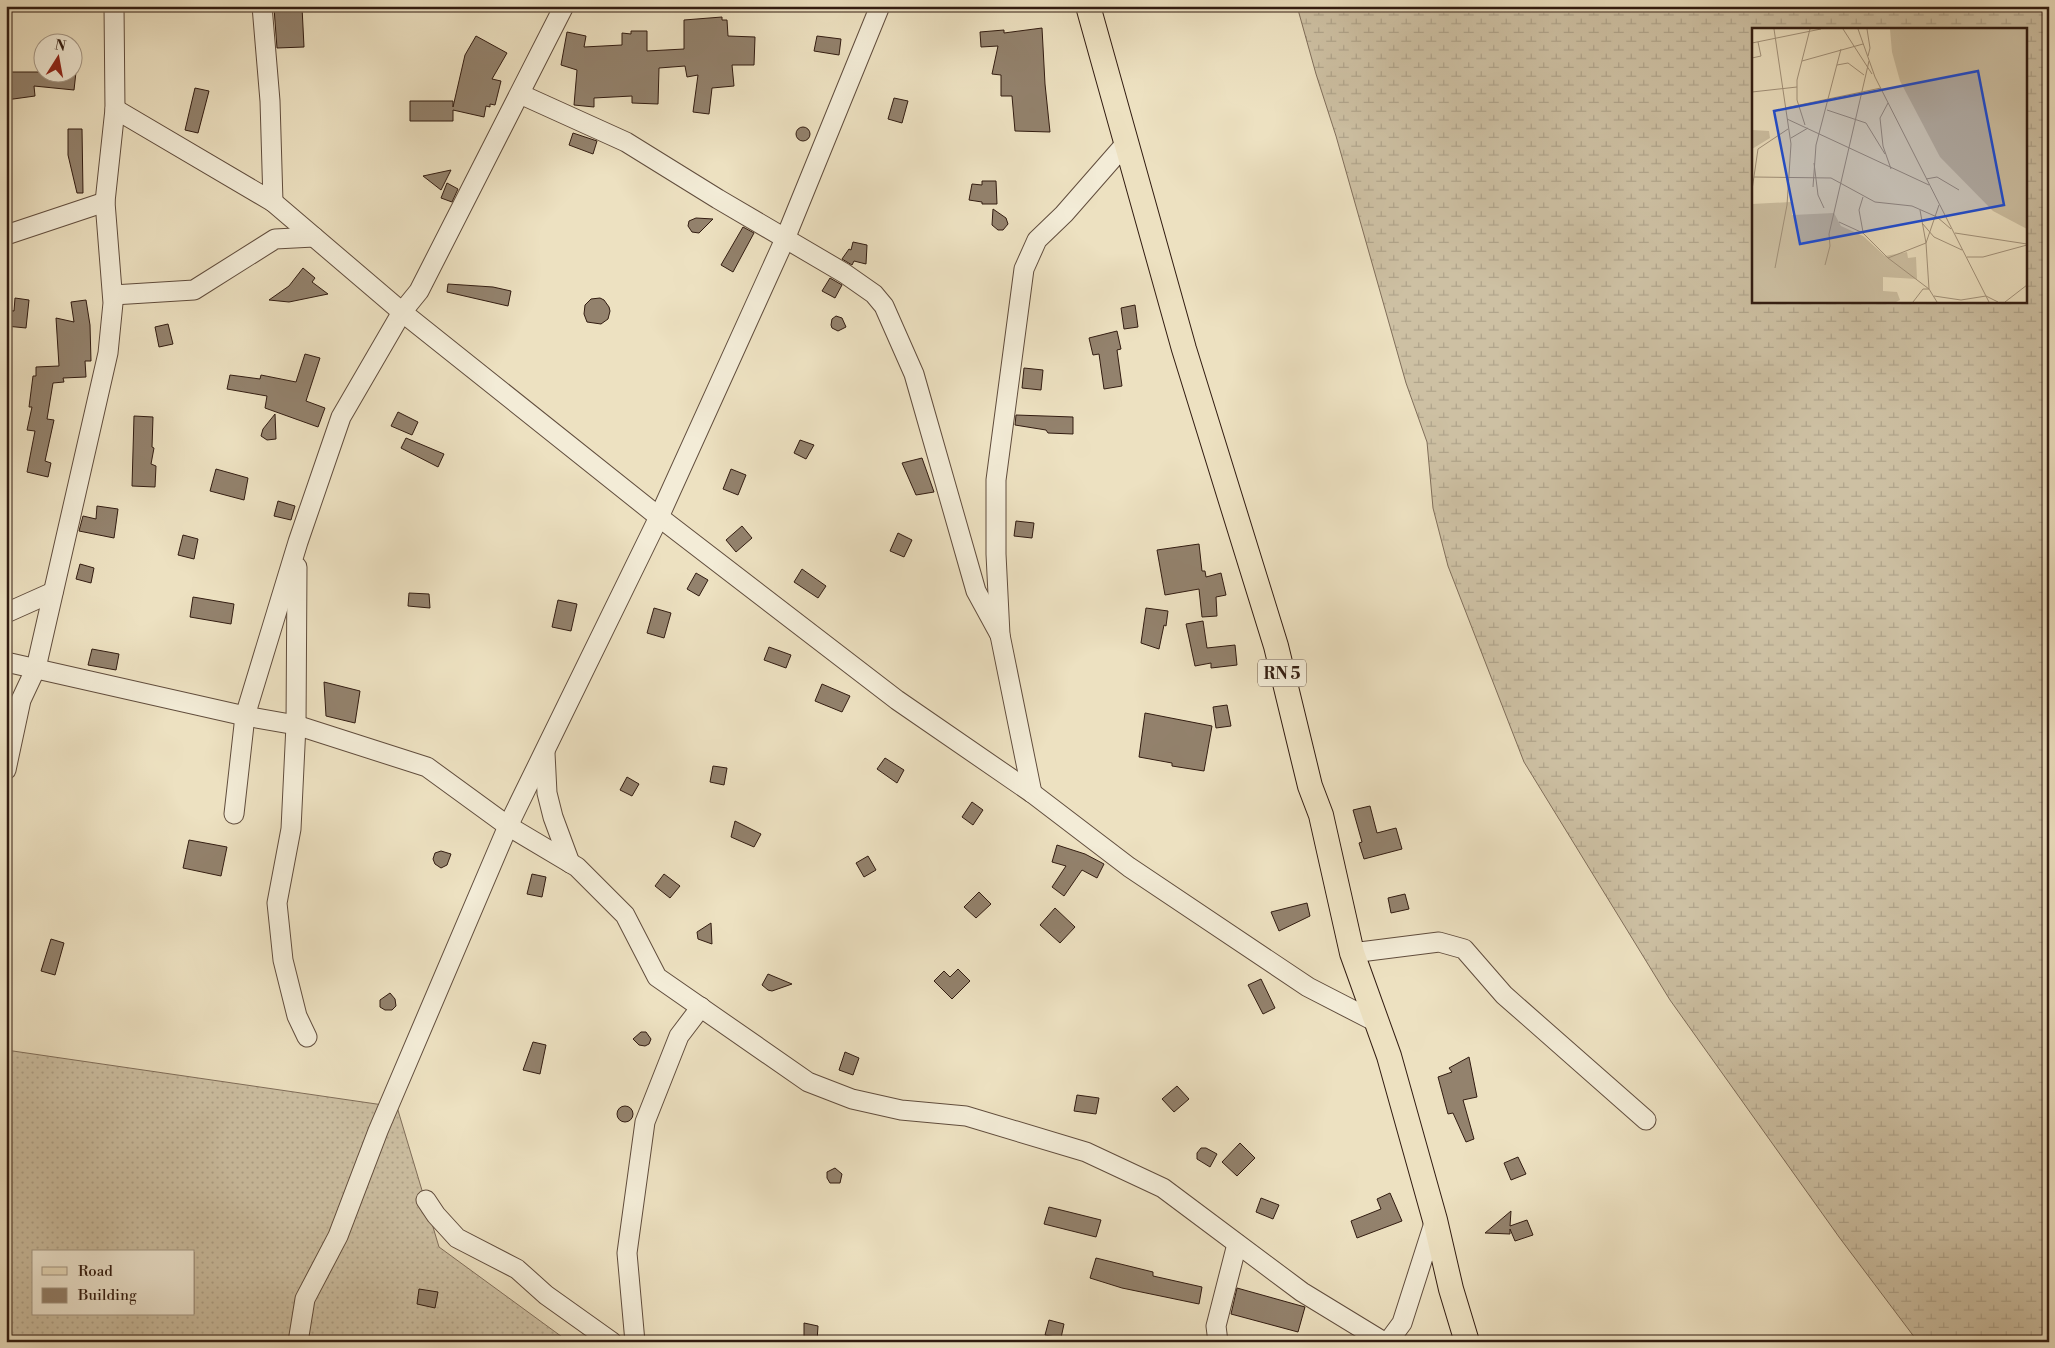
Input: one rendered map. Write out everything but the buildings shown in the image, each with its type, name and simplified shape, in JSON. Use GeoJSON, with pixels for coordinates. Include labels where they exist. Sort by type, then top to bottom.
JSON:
{"type":"FeatureCollection","features":[{"type":"Feature","properties":{"kind":"main road","name":"RN 5"},"geometry":{"type":"LineString","coordinates":[[1088,6],[1184,349],[1276,646],[1310,786],[1321,815],[1352,953],[1388,1056],[1435,1220],[1451,1289],[1467,1342]]}},
{"type":"Feature","properties":{"kind":"street"},"geometry":{"type":"LineString","coordinates":[[6,770],[21,700],[36,668],[108,354],[113,296],[105,202],[115,109],[114,6]]}},
{"type":"Feature","properties":{"kind":"street"},"geometry":{"type":"LineString","coordinates":[[262,6],[270,101],[273,202]]}},
{"type":"Feature","properties":{"kind":"street"},"geometry":{"type":"LineString","coordinates":[[234,814],[245,716],[298,542],[341,417],[402,312],[419,291],[564,6]]}},
{"type":"Feature","properties":{"kind":"street"},"geometry":{"type":"LineString","coordinates":[[298,1342],[305,1299],[338,1236],[378,1131],[508,826],[659,517],[785,239],[880,6]]}},
{"type":"Feature","properties":{"kind":"street"},"geometry":{"type":"LineString","coordinates":[[520,94],[626,142],[785,239],[844,272],[874,294],[884,306],[914,374],[976,591],[1000,635]]}},
{"type":"Feature","properties":{"kind":"street"},"geometry":{"type":"LineString","coordinates":[[115,109],[273,202],[402,312],[659,517],[890,694],[1032,793],[1129,868],[1308,987],[1376,1022]]}},
{"type":"Feature","properties":{"kind":"street"},"geometry":{"type":"LineString","coordinates":[[1032,793],[1000,635],[996,554],[996,480],[1024,269],[1037,240],[1064,214],[1127,142]]}},
{"type":"Feature","properties":{"kind":"street"},"geometry":{"type":"LineString","coordinates":[[6,235],[105,202]]}},
{"type":"Feature","properties":{"kind":"street"},"geometry":{"type":"LineString","coordinates":[[113,296],[194,290],[275,239],[314,237]]}},
{"type":"Feature","properties":{"kind":"street"},"geometry":{"type":"LineString","coordinates":[[298,542],[295,650],[296,726],[290,829],[276,903],[283,960],[297,1016],[306,1038]]}},
{"type":"Feature","properties":{"kind":"street"},"geometry":{"type":"LineString","coordinates":[[6,613],[53,592]]}},
{"type":"Feature","properties":{"kind":"street"},"geometry":{"type":"LineString","coordinates":[[6,662],[296,726],[428,766],[508,826],[577,867],[625,915],[657,976],[808,1082],[852,1098],[901,1110],[966,1116],[1086,1152],[1163,1188],[1302,1292],[1384,1342]]}},
{"type":"Feature","properties":{"kind":"street"},"geometry":{"type":"LineString","coordinates":[[545,750],[547,793],[553,817],[570,863]]}},
{"type":"Feature","properties":{"kind":"street"},"geometry":{"type":"LineString","coordinates":[[1352,953],[1439,942],[1464,949],[1504,995],[1646,1120]]}},
{"type":"Feature","properties":{"kind":"street"},"geometry":{"type":"LineString","coordinates":[[634,1342],[626,1254],[645,1122],[679,1036],[700,1007]]}},
{"type":"Feature","properties":{"kind":"street"},"geometry":{"type":"LineString","coordinates":[[426,1200],[436,1215],[457,1238],[517,1269],[546,1295],[612,1342]]}},
{"type":"Feature","properties":{"kind":"street"},"geometry":{"type":"LineString","coordinates":[[1388,1342],[1402,1323],[1435,1220]]}},
{"type":"Feature","properties":{"kind":"street"},"geometry":{"type":"LineString","coordinates":[[1218,1342],[1216,1326],[1237,1244]]}},
{"type":"Feature","properties":{"kind":"green space"},"geometry":{"type":"Polygon","coordinates":[[[1297,6],[2049,6],[2049,1342],[1918,1342],[1839,1237],[1670,1000],[1524,762],[1448,566],[1433,508],[1427,442],[1406,383],[1297,6]]]}},
{"type":"Feature","properties":{"kind":"green space"},"geometry":{"type":"Polygon","coordinates":[[[6,1050],[397,1107],[439,1247],[569,1342],[6,1342],[6,1050]]]}}]}
